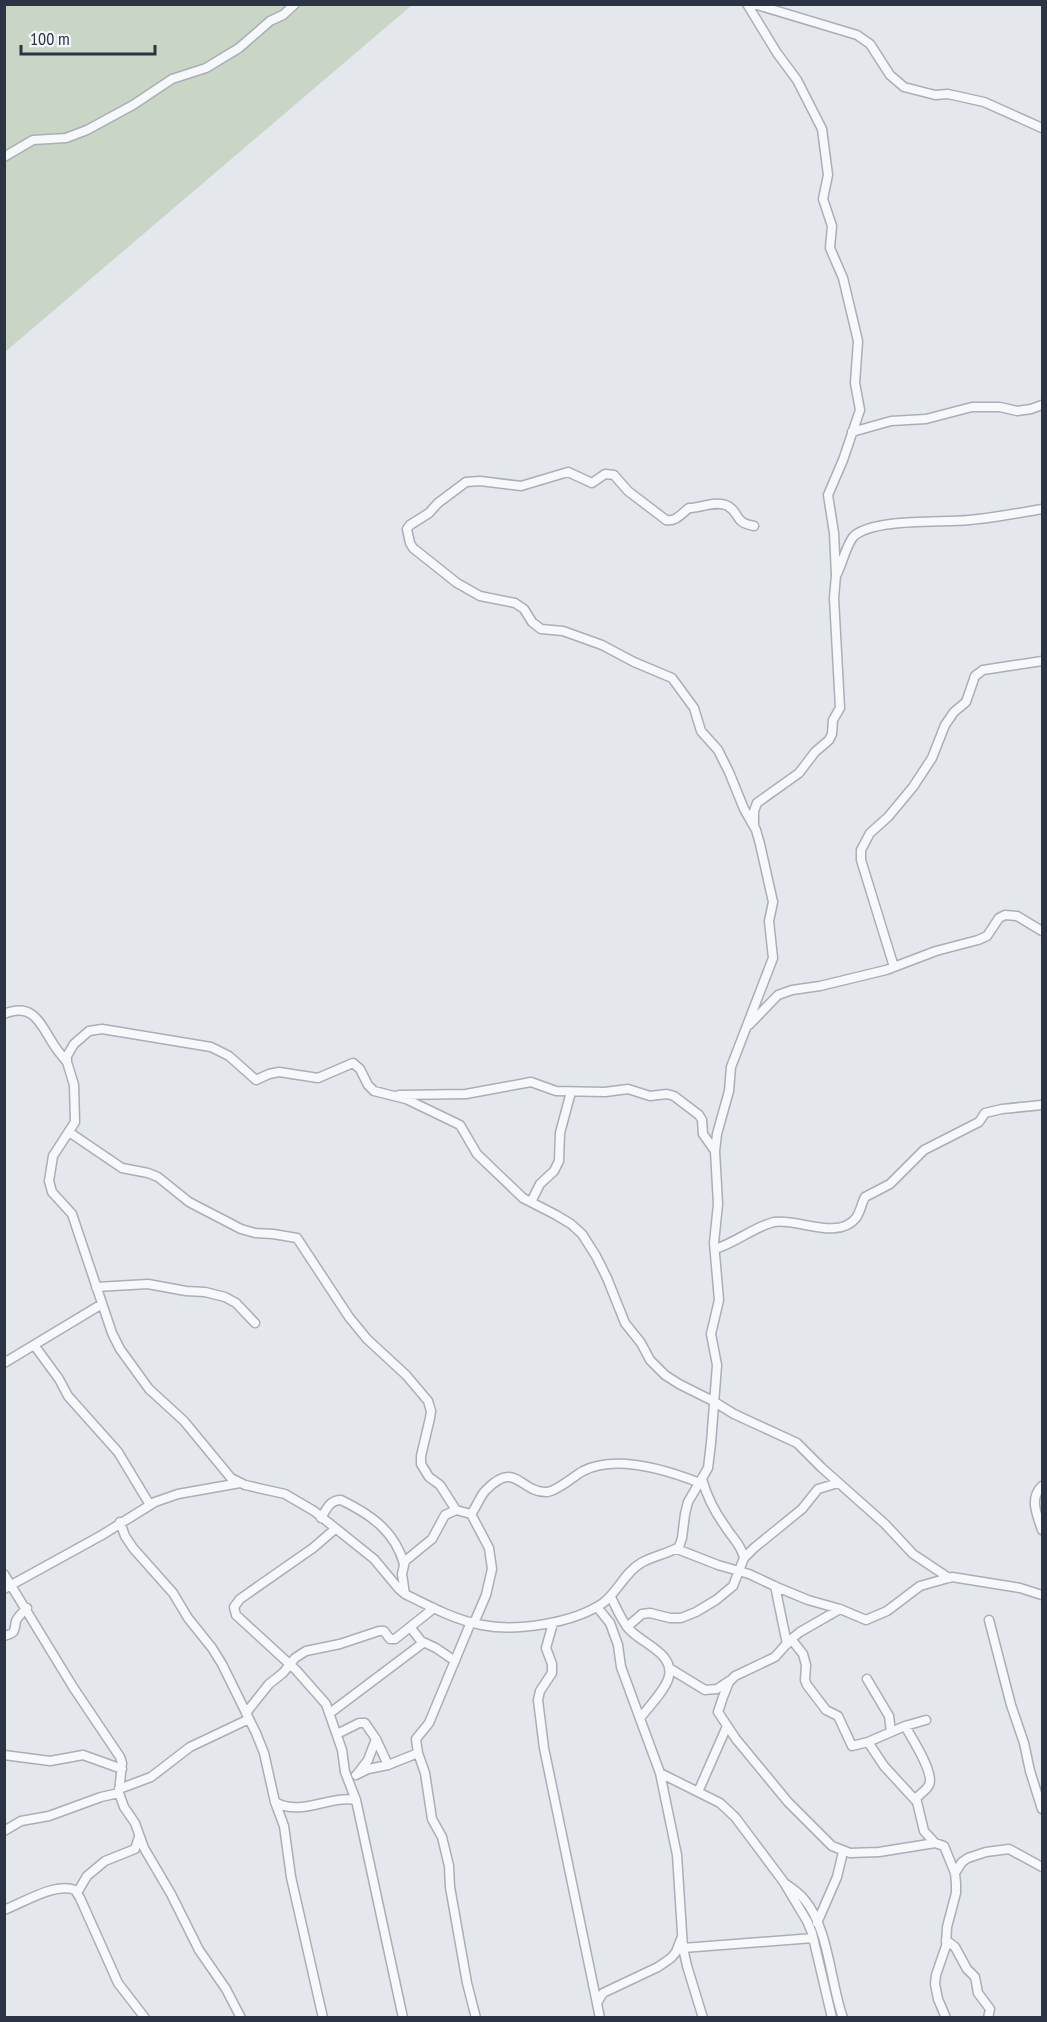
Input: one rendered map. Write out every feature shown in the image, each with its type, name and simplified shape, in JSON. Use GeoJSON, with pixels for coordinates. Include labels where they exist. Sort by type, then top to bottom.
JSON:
{"type":"FeatureCollection","features":[{"type":"Feature","properties":{"kind":"street"},"geometry":{"type":"LineString","coordinates":[[4,157],[33,141],[66,138],[87,130],[133,105],[172,79],[206,68],[239,48],[270,21],[283,15],[296,4]]}},
{"type":"Feature","properties":{"kind":"street"},"geometry":{"type":"LineString","coordinates":[[678,1549],[688,1502],[708,1468],[710,1451],[717,1365],[711,1334],[719,1300],[715,1249],[718,1204],[715,1151],[717,1134],[729,1091],[730,1067],[770,968],[774,951],[769,921],[773,902],[754,826],[754,811],[758,803],[799,773],[815,752],[829,741],[833,720],[840,704],[834,598],[836,575],[834,533],[828,495],[860,410],[855,383],[858,340],[843,278],[830,248],[832,226],[823,200],[828,175],[822,129],[797,80],[777,53],[747,4]]}},
{"type":"Feature","properties":{"kind":"street"},"geometry":{"type":"LineString","coordinates":[[754,4],[857,35],[870,44],[890,75],[904,87],[935,95],[948,94],[984,102],[1042,128]]}},
{"type":"Feature","properties":{"kind":"street"},"geometry":{"type":"LineString","coordinates":[[852,432],[891,421],[926,419],[972,407],[1000,407],[1017,411],[1042,405]]}},
{"type":"Feature","properties":{"kind":"street"},"geometry":{"type":"LineString","coordinates":[[754,526],[740,522],[731,509],[722,505],[689,508],[682,516],[666,520],[628,491],[614,475],[605,474],[592,483],[568,472],[521,486],[480,481],[466,482],[438,502],[424,517],[410,525],[407,531],[413,548],[448,576],[480,596],[515,603],[524,609],[537,627],[563,631],[602,645],[672,678],[694,708],[701,731],[718,750],[754,826]]}},
{"type":"Feature","properties":{"kind":"street"},"geometry":{"type":"LineString","coordinates":[[836,575],[848,545],[854,537],[875,528],[915,521],[969,520],[1042,509]]}},
{"type":"Feature","properties":{"kind":"street"},"geometry":{"type":"LineString","coordinates":[[894,967],[861,860],[862,845],[913,786],[932,758],[945,725],[954,712],[966,702],[975,676],[983,670],[1042,661]]}},
{"type":"Feature","properties":{"kind":"street"},"geometry":{"type":"LineString","coordinates":[[745,1028],[778,995],[894,967],[936,951],[985,937],[999,918],[1005,915],[1017,916],[1042,931]]}},
{"type":"Feature","properties":{"kind":"street"},"geometry":{"type":"LineString","coordinates":[[4,1014],[16,1010],[35,1017],[43,1025],[67,1062]]}},
{"type":"Feature","properties":{"kind":"street"},"geometry":{"type":"LineString","coordinates":[[949,1578],[913,1554],[885,1524],[797,1443],[734,1414],[679,1384],[650,1360],[641,1343],[622,1319],[607,1278],[584,1238],[571,1224],[518,1194],[480,1157],[460,1125],[406,1099],[371,1088],[360,1069],[353,1063],[318,1078],[279,1072],[256,1080],[229,1056],[211,1047],[102,1029],[89,1031],[74,1044],[67,1056],[67,1062],[74,1084],[75,1122],[53,1156],[49,1186],[72,1214],[115,1338],[139,1376],[155,1395],[184,1421],[231,1478],[240,1483],[285,1494],[321,1518],[374,1559],[405,1594],[473,1623],[521,1627],[553,1623],[597,1607],[611,1597],[631,1570],[641,1563],[678,1549],[808,1600],[840,1609],[863,1620],[887,1611],[920,1586],[949,1578],[972,1579],[1030,1590],[1042,1595]]}},
{"type":"Feature","properties":{"kind":"street"},"geometry":{"type":"LineString","coordinates":[[393,1095],[466,1094],[531,1082],[556,1091],[605,1092],[628,1089],[650,1096],[667,1094],[674,1096],[699,1115],[704,1134],[715,1151]]}},
{"type":"Feature","properties":{"kind":"street"},"geometry":{"type":"LineString","coordinates":[[531,1202],[540,1184],[557,1166],[560,1133],[571,1092]]}},
{"type":"Feature","properties":{"kind":"street"},"geometry":{"type":"LineString","coordinates":[[715,1249],[774,1222],[828,1228],[850,1223],[861,1210],[865,1197],[890,1184],[927,1148],[979,1122],[984,1113],[1042,1105]]}},
{"type":"Feature","properties":{"kind":"street"},"geometry":{"type":"LineString","coordinates":[[69,1132],[122,1168],[158,1177],[189,1202],[241,1229],[297,1238],[349,1317],[367,1339],[406,1375],[428,1401],[431,1411],[421,1464],[429,1477],[440,1485],[456,1510]]}},
{"type":"Feature","properties":{"kind":"street"},"geometry":{"type":"LineString","coordinates":[[96,1287],[148,1284],[205,1292],[225,1297],[236,1303],[255,1323]]}},
{"type":"Feature","properties":{"kind":"street"},"geometry":{"type":"LineString","coordinates":[[4,1363],[102,1304]]}},
{"type":"Feature","properties":{"kind":"street"},"geometry":{"type":"LineString","coordinates":[[34,1346],[68,1396],[118,1452],[150,1505]]}},
{"type":"Feature","properties":{"kind":"street"},"geometry":{"type":"LineString","coordinates":[[471,1514],[487,1489],[502,1479],[512,1476],[535,1490],[549,1491],[585,1470],[604,1464],[624,1463],[701,1481]]}},
{"type":"Feature","properties":{"kind":"street"},"geometry":{"type":"LineString","coordinates":[[701,1481],[709,1501],[723,1525],[739,1544],[744,1558]]}},
{"type":"Feature","properties":{"kind":"street"},"geometry":{"type":"LineString","coordinates":[[8,1587],[150,1505],[178,1494],[240,1483]]}},
{"type":"Feature","properties":{"kind":"street"},"geometry":{"type":"LineString","coordinates":[[627,1627],[644,1614],[681,1618],[696,1612],[732,1587],[744,1558],[802,1509],[818,1489],[838,1483]]}},
{"type":"Feature","properties":{"kind":"street"},"geometry":{"type":"LineString","coordinates":[[1042,1486],[1035,1498],[1037,1517],[1042,1530]]}},
{"type":"Feature","properties":{"kind":"street"},"geometry":{"type":"LineString","coordinates":[[321,1518],[330,1504],[341,1500],[363,1511],[388,1532],[402,1556],[405,1594]]}},
{"type":"Feature","properties":{"kind":"street"},"geometry":{"type":"LineString","coordinates":[[404,1564],[412,1554],[432,1539],[446,1515],[456,1510],[471,1514],[489,1548],[492,1569],[486,1595],[428,1725],[416,1739],[425,1773],[432,1819],[442,1837],[449,1866],[450,1887],[467,1983],[476,2018]]}},
{"type":"Feature","properties":{"kind":"street"},"geometry":{"type":"LineString","coordinates":[[120,1522],[133,1548],[173,1593],[212,1648],[248,1716],[264,1753],[275,1802],[284,1826],[291,1877],[323,2018]]}},
{"type":"Feature","properties":{"kind":"street"},"geometry":{"type":"LineString","coordinates":[[335,1529],[313,1548],[235,1604],[236,1615],[319,1695],[330,1713],[342,1750],[343,1763],[356,1800],[403,2018]]}},
{"type":"Feature","properties":{"kind":"street"},"geometry":{"type":"LineString","coordinates":[[4,1574],[8,1587],[27,1608],[74,1687],[120,1757],[122,1769],[119,1791],[124,1807],[135,1823],[144,1848],[171,1894],[199,1950],[226,1989],[241,2018]]}},
{"type":"Feature","properties":{"kind":"street"},"geometry":{"type":"LineString","coordinates":[[775,1586],[789,1641],[802,1650],[806,1665],[805,1682],[826,1710],[838,1716],[852,1746],[926,1720]]}},
{"type":"Feature","properties":{"kind":"street"},"geometry":{"type":"LineString","coordinates":[[611,1597],[627,1627],[638,1638],[658,1651],[669,1668],[700,1688],[708,1690],[717,1689],[742,1672],[775,1657],[789,1641],[840,1609]]}},
{"type":"Feature","properties":{"kind":"street"},"geometry":{"type":"LineString","coordinates":[[597,1607],[610,1623],[618,1645],[621,1667],[660,1773],[677,1855],[683,1947],[704,2018]]}},
{"type":"Feature","properties":{"kind":"street"},"geometry":{"type":"LineString","coordinates":[[4,1636],[16,1629],[17,1619],[27,1608]]}},
{"type":"Feature","properties":{"kind":"street"},"geometry":{"type":"LineString","coordinates":[[4,1831],[21,1821],[49,1816],[151,1777],[190,1747],[248,1716],[269,1684],[283,1673],[295,1658],[306,1651],[340,1644],[378,1631],[384,1631],[390,1639],[395,1639],[434,1608]]}},
{"type":"Feature","properties":{"kind":"street"},"geometry":{"type":"LineString","coordinates":[[989,1620],[1042,1809]]}},
{"type":"Feature","properties":{"kind":"street"},"geometry":{"type":"LineString","coordinates":[[553,1623],[546,1648],[552,1664],[552,1674],[540,1691],[538,1700],[544,1748],[600,2018]]}},
{"type":"Feature","properties":{"kind":"street"},"geometry":{"type":"LineString","coordinates":[[410,1627],[423,1643],[436,1648],[455,1661]]}},
{"type":"Feature","properties":{"kind":"street"},"geometry":{"type":"LineString","coordinates":[[330,1713],[423,1643]]}},
{"type":"Feature","properties":{"kind":"street"},"geometry":{"type":"LineString","coordinates":[[640,1718],[667,1683],[670,1675],[669,1668]]}},
{"type":"Feature","properties":{"kind":"street"},"geometry":{"type":"LineString","coordinates":[[732,1679],[718,1710],[727,1725],[788,1802],[828,1843],[843,1852],[850,1853],[879,1852],[935,1843],[944,1846],[955,1873],[956,1893],[935,1984],[946,2018]]}},
{"type":"Feature","properties":{"kind":"street"},"geometry":{"type":"LineString","coordinates":[[867,1679],[890,1716],[891,1732]]}},
{"type":"Feature","properties":{"kind":"street"},"geometry":{"type":"LineString","coordinates":[[337,1734],[362,1722],[367,1724],[388,1766]]}},
{"type":"Feature","properties":{"kind":"street"},"geometry":{"type":"LineString","coordinates":[[698,1792],[727,1725]]}},
{"type":"Feature","properties":{"kind":"street"},"geometry":{"type":"LineString","coordinates":[[905,1726],[917,1746],[930,1779],[927,1787],[915,1800]]}},
{"type":"Feature","properties":{"kind":"street"},"geometry":{"type":"LineString","coordinates":[[351,1786],[356,1775],[368,1760],[376,1738]]}},
{"type":"Feature","properties":{"kind":"street"},"geometry":{"type":"LineString","coordinates":[[868,1742],[884,1766],[920,1807],[924,1831],[935,1843]]}},
{"type":"Feature","properties":{"kind":"street"},"geometry":{"type":"LineString","coordinates":[[356,1775],[368,1769],[388,1766],[418,1753]]}},
{"type":"Feature","properties":{"kind":"street"},"geometry":{"type":"LineString","coordinates":[[4,1755],[50,1761],[83,1755],[122,1769]]}},
{"type":"Feature","properties":{"kind":"street"},"geometry":{"type":"LineString","coordinates":[[660,1773],[720,1803],[735,1817],[783,1881],[807,1921],[832,2018]]}},
{"type":"Feature","properties":{"kind":"street"},"geometry":{"type":"LineString","coordinates":[[275,1802],[284,1807],[294,1807],[345,1798],[356,1800]]}},
{"type":"Feature","properties":{"kind":"street"},"geometry":{"type":"LineString","coordinates":[[77,1893],[87,1876],[105,1861],[135,1850],[139,1833]]}},
{"type":"Feature","properties":{"kind":"street"},"geometry":{"type":"LineString","coordinates":[[955,1873],[962,1862],[968,1858],[1007,1849],[1017,1851],[1042,1867]]}},
{"type":"Feature","properties":{"kind":"street"},"geometry":{"type":"LineString","coordinates":[[817,1923],[837,1877],[843,1852]]}},
{"type":"Feature","properties":{"kind":"street"},"geometry":{"type":"LineString","coordinates":[[783,1881],[805,1899],[817,1923],[831,1965],[836,1999],[843,2018]]}},
{"type":"Feature","properties":{"kind":"street"},"geometry":{"type":"LineString","coordinates":[[4,1910],[36,1896],[63,1888],[74,1889],[118,1983],[145,2018]]}},
{"type":"Feature","properties":{"kind":"street"},"geometry":{"type":"LineString","coordinates":[[597,2003],[603,1993],[658,1967],[671,1958],[682,1936]]}},
{"type":"Feature","properties":{"kind":"street"},"geometry":{"type":"LineString","coordinates":[[683,1947],[813,1938]]}},
{"type":"Feature","properties":{"kind":"street"},"geometry":{"type":"LineString","coordinates":[[946,1940],[955,1947],[967,1969],[975,1977],[978,1993],[990,2010],[988,2018]]}},
{"type":"Feature","properties":{"kind":"green space"},"geometry":{"type":"Polygon","coordinates":[[[5,5],[412,5],[5,352],[5,5]]]}}]}
